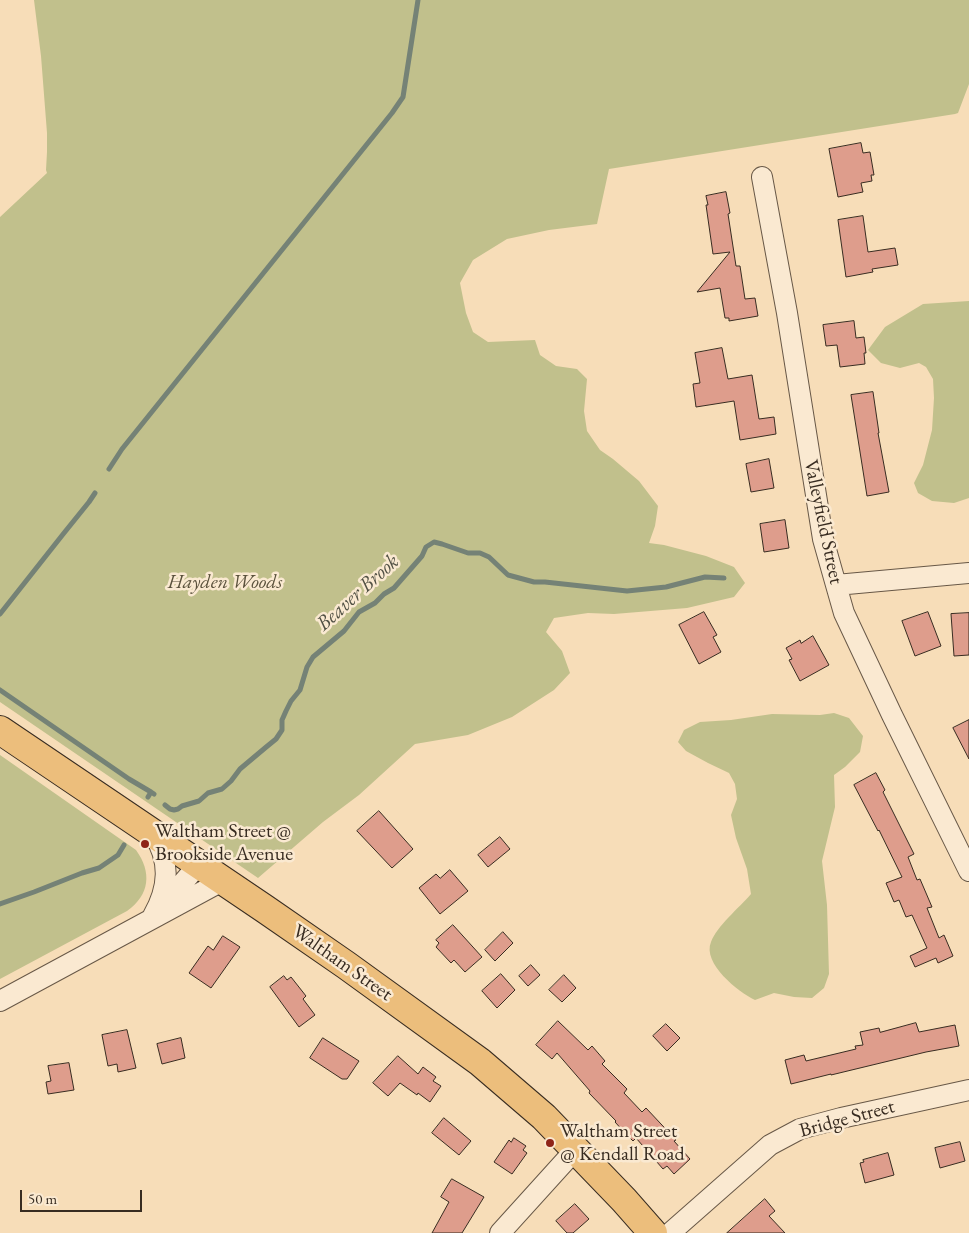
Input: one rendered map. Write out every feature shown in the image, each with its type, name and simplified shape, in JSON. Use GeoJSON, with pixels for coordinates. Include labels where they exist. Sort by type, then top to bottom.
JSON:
{"type":"FeatureCollection","features":[{"type":"Feature","properties":{"kind":"main road","name":"Waltham Street"},"geometry":{"type":"LineString","coordinates":[[0,730],[224,880],[467,1051],[544,1116],[653,1233]]}},
{"type":"Feature","properties":{"kind":"street","name":"Valleyfield Street"},"geometry":{"type":"LineString","coordinates":[[762,177],[787,313],[823,539],[844,613],[969,871]]}},
{"type":"Feature","properties":{"kind":"street"},"geometry":{"type":"LineString","coordinates":[[836,585],[969,573]]}},
{"type":"Feature","properties":{"kind":"street"},"geometry":{"type":"LineString","coordinates":[[147,920],[162,898],[166,884],[163,854],[153,833]]}},
{"type":"Feature","properties":{"kind":"street"},"geometry":{"type":"LineString","coordinates":[[147,920],[163,906],[199,864]]}},
{"type":"Feature","properties":{"kind":"street"},"geometry":{"type":"LineString","coordinates":[[0,1001],[224,880]]}},
{"type":"Feature","properties":{"kind":"street","name":"Bridge Street"},"geometry":{"type":"LineString","coordinates":[[670,1233],[770,1144],[800,1129],[969,1090]]}},
{"type":"Feature","properties":{"kind":"street"},"geometry":{"type":"LineString","coordinates":[[500,1233],[576,1149]]}},
{"type":"Feature","properties":{"kind":"green space","name":"Hayden Woods"},"geometry":{"type":"Polygon","coordinates":[[[34,0],[969,0],[969,84],[958,113],[955,114],[609,169],[597,224],[549,230],[507,239],[473,260],[460,283],[466,313],[473,332],[488,342],[535,340],[540,355],[556,366],[577,369],[587,379],[584,411],[587,431],[600,450],[639,481],[658,506],[655,526],[649,543],[706,556],[734,567],[745,583],[734,597],[687,608],[614,614],[588,613],[554,618],[546,632],[562,651],[570,673],[554,690],[512,717],[468,735],[415,744],[359,795],[323,822],[258,878],[0,702],[0,217],[47,173],[47,133],[41,56],[34,0]]]}},
{"type":"Feature","properties":{"kind":"green space"},"geometry":{"type":"Polygon","coordinates":[[[969,301],[969,498],[954,503],[932,501],[918,493],[914,483],[923,465],[932,430],[933,379],[926,367],[919,363],[900,368],[881,363],[868,350],[885,327],[923,304],[969,301]]]}},
{"type":"Feature","properties":{"kind":"green space"},"geometry":{"type":"Polygon","coordinates":[[[834,713],[849,718],[863,736],[860,752],[834,775],[835,807],[822,861],[827,905],[829,974],[824,988],[812,998],[774,993],[755,1000],[740,991],[723,976],[712,959],[710,950],[711,942],[718,930],[751,894],[747,869],[736,838],[731,815],[737,799],[735,784],[729,773],[686,751],[678,742],[684,730],[700,722],[772,714],[820,715],[834,713]]]}},
{"type":"Feature","properties":{"kind":"green space"},"geometry":{"type":"Polygon","coordinates":[[[0,755],[136,850],[145,867],[146,883],[140,898],[127,911],[0,979],[0,755]]]}},
{"type":"Feature","properties":{"kind":"building"},"geometry":{"type":"Polygon","coordinates":[[[861,143],[863,153],[870,152],[874,175],[871,175],[872,181],[861,183],[863,192],[838,197],[829,149],[861,143]]]}},
{"type":"Feature","properties":{"kind":"building"},"geometry":{"type":"Polygon","coordinates":[[[726,192],[736,266],[740,266],[745,299],[755,298],[758,316],[729,321],[729,318],[725,318],[720,288],[697,292],[730,252],[713,254],[706,205],[708,205],[706,196],[726,192]]]}},
{"type":"Feature","properties":{"kind":"building"},"geometry":{"type":"Polygon","coordinates":[[[863,216],[868,252],[895,248],[898,265],[872,269],[873,272],[846,277],[838,220],[863,216]]]}},
{"type":"Feature","properties":{"kind":"building"},"geometry":{"type":"Polygon","coordinates":[[[854,321],[856,338],[864,337],[865,364],[840,367],[837,345],[826,346],[823,325],[854,321]]]}},
{"type":"Feature","properties":{"kind":"building"},"geometry":{"type":"Polygon","coordinates":[[[722,348],[728,379],[752,375],[759,419],[774,417],[776,434],[740,440],[734,401],[696,407],[693,384],[700,383],[695,353],[722,348]]]}},
{"type":"Feature","properties":{"kind":"building"},"geometry":{"type":"Polygon","coordinates":[[[873,392],[878,433],[889,492],[867,496],[851,395],[873,392]]]}},
{"type":"Feature","properties":{"kind":"building"},"geometry":{"type":"Polygon","coordinates":[[[769,459],[774,488],[751,492],[746,464],[769,459]]]}},
{"type":"Feature","properties":{"kind":"building"},"geometry":{"type":"Polygon","coordinates":[[[785,520],[789,548],[764,552],[760,524],[785,520]]]}},
{"type":"Feature","properties":{"kind":"building"},"geometry":{"type":"Polygon","coordinates":[[[704,612],[717,635],[713,637],[721,652],[699,664],[679,625],[704,612]]]}},
{"type":"Feature","properties":{"kind":"building"},"geometry":{"type":"Polygon","coordinates":[[[928,612],[941,646],[915,656],[902,621],[928,612]]]}},
{"type":"Feature","properties":{"kind":"building"},"geometry":{"type":"Polygon","coordinates":[[[969,613],[969,655],[954,656],[951,614],[969,613]]]}},
{"type":"Feature","properties":{"kind":"building"},"geometry":{"type":"Polygon","coordinates":[[[813,636],[829,665],[800,681],[789,660],[792,659],[786,648],[800,640],[801,643],[813,636]]]}},
{"type":"Feature","properties":{"kind":"building"},"geometry":{"type":"Polygon","coordinates":[[[969,720],[969,759],[953,728],[969,720]]]}},
{"type":"Feature","properties":{"kind":"building"},"geometry":{"type":"Polygon","coordinates":[[[876,773],[885,790],[883,792],[914,854],[908,857],[917,880],[920,879],[932,907],[927,908],[939,938],[944,935],[953,956],[938,963],[936,958],[915,967],[910,956],[927,948],[912,915],[906,917],[899,900],[894,902],[886,883],[902,877],[854,785],[876,773]]]}},
{"type":"Feature","properties":{"kind":"building"},"geometry":{"type":"Polygon","coordinates":[[[379,811],[413,849],[392,868],[357,831],[379,811]]]}},
{"type":"Feature","properties":{"kind":"building"},"geometry":{"type":"Polygon","coordinates":[[[500,837],[510,849],[488,867],[478,855],[500,837]]]}},
{"type":"Feature","properties":{"kind":"building"},"geometry":{"type":"Polygon","coordinates":[[[450,870],[468,891],[440,914],[419,888],[436,874],[440,878],[450,870]]]}},
{"type":"Feature","properties":{"kind":"building"},"geometry":{"type":"Polygon","coordinates":[[[453,925],[482,957],[465,972],[454,960],[451,963],[436,947],[439,943],[436,940],[453,925]]]}},
{"type":"Feature","properties":{"kind":"building"},"geometry":{"type":"Polygon","coordinates":[[[503,932],[513,943],[495,961],[485,950],[503,932]]]}},
{"type":"Feature","properties":{"kind":"building"},"geometry":{"type":"Polygon","coordinates":[[[223,936],[240,947],[211,988],[189,973],[208,946],[213,950],[223,936]]]}},
{"type":"Feature","properties":{"kind":"building"},"geometry":{"type":"Polygon","coordinates":[[[531,965],[540,975],[528,986],[519,976],[531,965]]]}},
{"type":"Feature","properties":{"kind":"building"},"geometry":{"type":"Polygon","coordinates":[[[501,974],[515,990],[497,1008],[482,991],[501,974]]]}},
{"type":"Feature","properties":{"kind":"building"},"geometry":{"type":"Polygon","coordinates":[[[564,975],[576,988],[562,1002],[549,990],[564,975]]]}},
{"type":"Feature","properties":{"kind":"building"},"geometry":{"type":"Polygon","coordinates":[[[284,976],[287,980],[291,977],[306,996],[303,999],[315,1015],[299,1027],[270,987],[284,976]]]}},
{"type":"Feature","properties":{"kind":"building"},"geometry":{"type":"Polygon","coordinates":[[[558,1021],[588,1050],[592,1046],[605,1061],[602,1064],[627,1089],[624,1093],[642,1112],[646,1108],[676,1140],[674,1141],[690,1159],[674,1174],[667,1166],[663,1169],[636,1138],[633,1141],[625,1133],[589,1093],[590,1091],[557,1053],[552,1059],[536,1045],[558,1021]]]}},
{"type":"Feature","properties":{"kind":"building"},"geometry":{"type":"Polygon","coordinates":[[[916,1023],[919,1032],[955,1025],[959,1046],[791,1084],[785,1060],[804,1055],[806,1061],[856,1049],[855,1046],[863,1045],[860,1032],[879,1028],[880,1032],[916,1023]]]}},
{"type":"Feature","properties":{"kind":"building"},"geometry":{"type":"Polygon","coordinates":[[[666,1024],[680,1038],[667,1051],[653,1036],[666,1024]]]}},
{"type":"Feature","properties":{"kind":"building"},"geometry":{"type":"Polygon","coordinates":[[[127,1030],[136,1068],[118,1072],[117,1064],[108,1066],[102,1035],[127,1030]]]}},
{"type":"Feature","properties":{"kind":"building"},"geometry":{"type":"Polygon","coordinates":[[[181,1038],[185,1058],[162,1064],[157,1044],[181,1038]]]}},
{"type":"Feature","properties":{"kind":"building"},"geometry":{"type":"Polygon","coordinates":[[[323,1038],[359,1061],[347,1079],[342,1079],[310,1058],[323,1038]]]}},
{"type":"Feature","properties":{"kind":"building"},"geometry":{"type":"Polygon","coordinates":[[[398,1056],[418,1074],[423,1067],[436,1077],[433,1081],[441,1086],[430,1102],[400,1083],[388,1096],[373,1083],[398,1056]]]}},
{"type":"Feature","properties":{"kind":"building"},"geometry":{"type":"Polygon","coordinates":[[[69,1063],[74,1090],[48,1094],[46,1082],[51,1081],[48,1066],[69,1063]]]}},
{"type":"Feature","properties":{"kind":"building"},"geometry":{"type":"Polygon","coordinates":[[[444,1118],[471,1141],[459,1155],[432,1133],[444,1118]]]}},
{"type":"Feature","properties":{"kind":"building"},"geometry":{"type":"Polygon","coordinates":[[[514,1138],[526,1146],[523,1150],[527,1153],[512,1174],[494,1162],[509,1140],[511,1142],[514,1138]]]}},
{"type":"Feature","properties":{"kind":"building"},"geometry":{"type":"Polygon","coordinates":[[[960,1142],[965,1161],[940,1168],[935,1148],[960,1142]]]}},
{"type":"Feature","properties":{"kind":"building"},"geometry":{"type":"Polygon","coordinates":[[[888,1153],[894,1175],[865,1183],[860,1163],[864,1162],[863,1160],[888,1153]]]}},
{"type":"Feature","properties":{"kind":"building"},"geometry":{"type":"Polygon","coordinates":[[[452,1179],[484,1197],[462,1233],[432,1233],[449,1202],[441,1197],[452,1179]]]}},
{"type":"Feature","properties":{"kind":"building"},"geometry":{"type":"Polygon","coordinates":[[[765,1199],[775,1211],[769,1216],[785,1233],[727,1233],[765,1199]]]}},
{"type":"Feature","properties":{"kind":"building"},"geometry":{"type":"Polygon","coordinates":[[[575,1204],[589,1219],[573,1233],[567,1233],[556,1221],[575,1204]]]}},
{"type":"Feature","properties":{"kind":"waterway"},"geometry":{"type":"LineString","coordinates":[[109,469],[122,449],[403,97],[418,0]]}},
{"type":"Feature","properties":{"kind":"waterway"},"geometry":{"type":"LineString","coordinates":[[0,614],[95,493]]}},
{"type":"Feature","properties":{"kind":"waterway","name":"Beaver Brook"},"geometry":{"type":"LineString","coordinates":[[165,805],[170,809],[178,809],[199,801],[208,793],[222,789],[240,769],[276,739],[282,730],[282,720],[286,711],[300,690],[307,667],[313,657],[344,631],[359,612],[375,603],[394,588],[422,556],[426,547],[434,542],[468,553],[480,553],[489,557],[508,575],[534,582],[627,591],[666,587],[705,577],[724,578]]}},
{"type":"Feature","properties":{"kind":"waterway"},"geometry":{"type":"LineString","coordinates":[[0,690],[129,779],[151,792]]}},
{"type":"Feature","properties":{"kind":"waterway","name":"Beaver Brook"},"geometry":{"type":"LineString","coordinates":[[148,797],[151,792],[154,794]]}},
{"type":"Feature","properties":{"kind":"waterway","name":"Beaver Brook"},"geometry":{"type":"LineString","coordinates":[[0,904],[99,868],[118,855],[124,845]]}},
{"type":"Feature","properties":{"kind":"place","name":"Waltham Street @ Brookside Avenue"},"geometry":{"type":"Point","coordinates":[145,844]}},
{"type":"Feature","properties":{"kind":"place","name":"Waltham Street @ Kendall Road"},"geometry":{"type":"Point","coordinates":[550,1143]}}]}
